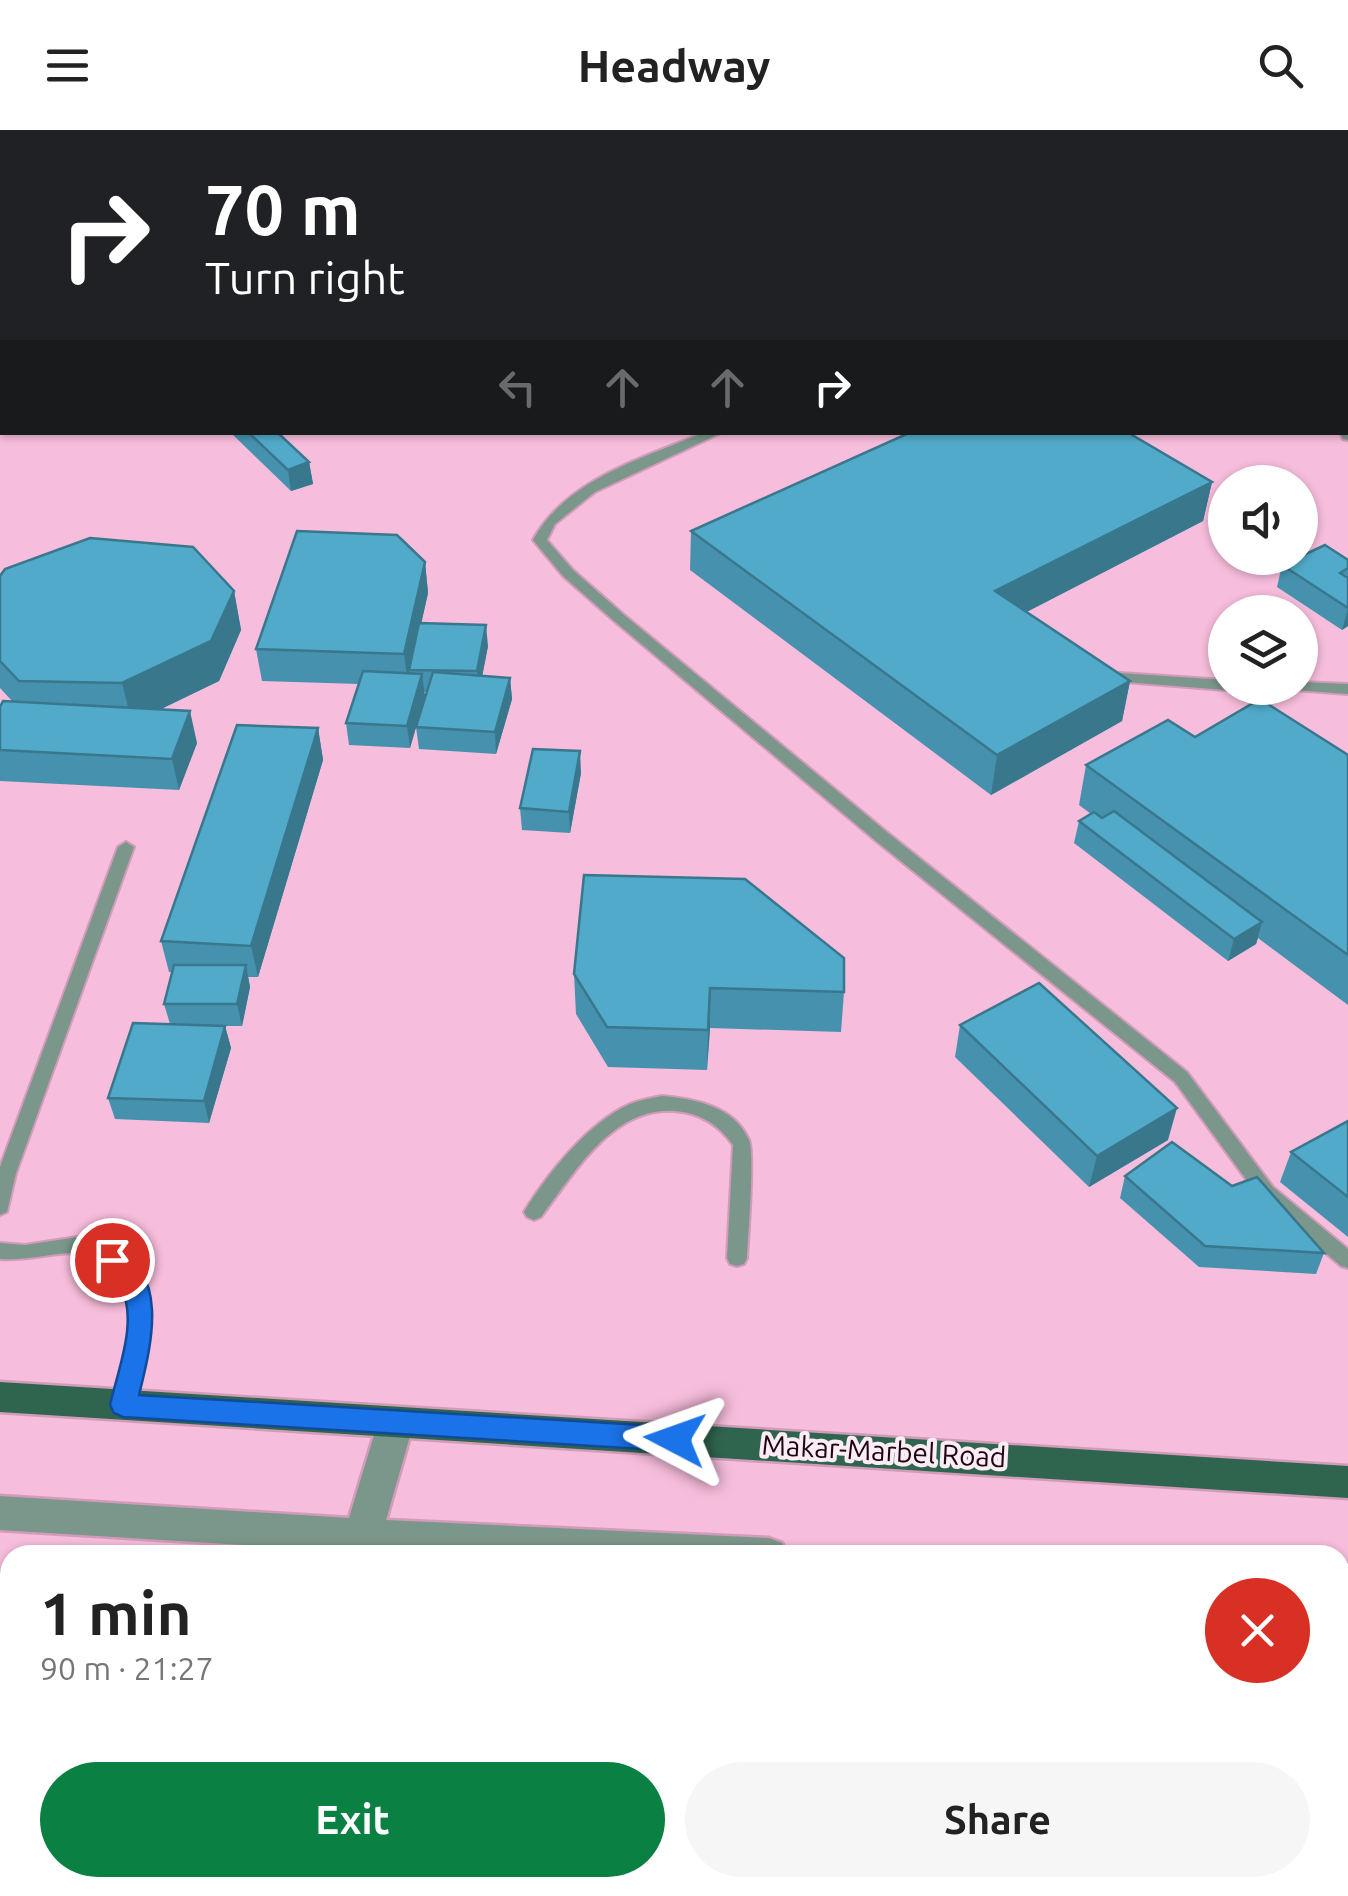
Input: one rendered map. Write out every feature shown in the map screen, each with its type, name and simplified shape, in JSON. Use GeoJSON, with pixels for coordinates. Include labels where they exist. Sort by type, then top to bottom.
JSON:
{"type":"FeatureCollection","features":[{"type":"Feature","properties":{"kind":"main road","name":"Makar-Marbel Road"},"geometry":{"type":"LineString","coordinates":[[0,1397],[1348,1482]]}},
{"type":"Feature","properties":{"kind":"street"},"geometry":{"type":"LineString","coordinates":[[360,1545],[396,1422]]}},
{"type":"Feature","properties":{"kind":"street"},"geometry":{"type":"LineString","coordinates":[[0,1513],[349,1545]]}},
{"type":"Feature","properties":{"kind":"lane"},"geometry":{"type":"LineString","coordinates":[[710,435],[626,472],[576,500],[550,519],[540,540],[568,574],[618,617],[882,837],[1181,1077],[1266,1192],[1348,1260]]}},
{"type":"Feature","properties":{"kind":"lane"},"geometry":{"type":"LineString","coordinates":[[1094,676],[1208,684]]}},
{"type":"Feature","properties":{"kind":"lane"},"geometry":{"type":"LineString","coordinates":[[1318,687],[1348,688]]}},
{"type":"Feature","properties":{"kind":"lane"},"geometry":{"type":"LineString","coordinates":[[0,1207],[4,1172],[126,847]]}},
{"type":"Feature","properties":{"kind":"lane"},"geometry":{"type":"LineString","coordinates":[[534,1212],[614,1119],[647,1104],[685,1104],[720,1118],[742,1144],[736,1258]]}},
{"type":"Feature","properties":{"kind":"lane"},"geometry":{"type":"LineString","coordinates":[[0,1251],[25,1253],[84,1244],[129,1275],[139,1300],[140,1336],[123,1405]]}},
{"type":"Feature","properties":{"kind":"building"},"geometry":{"type":"Polygon","coordinates":[[[251,435],[280,435],[309,462],[288,470],[251,435]]]}},
{"type":"Feature","properties":{"kind":"building"},"geometry":{"type":"Polygon","coordinates":[[[904,435],[1132,435],[1208,480],[1208,484],[995,591],[1130,681],[997,755],[691,531],[904,435]]]}},
{"type":"Feature","properties":{"kind":"building"},"geometry":{"type":"Polygon","coordinates":[[[297,531],[397,535],[425,562],[404,654],[256,649],[297,531]]]}},
{"type":"Feature","properties":{"kind":"building"},"geometry":{"type":"Polygon","coordinates":[[[90,538],[193,547],[234,591],[211,641],[122,683],[19,681],[0,661],[0,576],[5,569],[90,538]]]}},
{"type":"Feature","properties":{"kind":"building"},"geometry":{"type":"Polygon","coordinates":[[[1325,545],[1348,560],[1348,568],[1340,573],[1348,578],[1348,608],[1297,575],[1318,575],[1318,548],[1325,545]]]}},
{"type":"Feature","properties":{"kind":"building"},"geometry":{"type":"Polygon","coordinates":[[[419,623],[486,625],[477,671],[409,670],[419,623]]]}},
{"type":"Feature","properties":{"kind":"building"},"geometry":{"type":"Polygon","coordinates":[[[363,671],[422,674],[407,726],[346,723],[363,671]]]}},
{"type":"Feature","properties":{"kind":"building"},"geometry":{"type":"Polygon","coordinates":[[[433,672],[510,678],[495,732],[416,727],[433,672]]]}},
{"type":"Feature","properties":{"kind":"building"},"geometry":{"type":"Polygon","coordinates":[[[3,701],[190,711],[172,759],[0,750],[3,701]]]}},
{"type":"Feature","properties":{"kind":"building"},"geometry":{"type":"Polygon","coordinates":[[[1250,705],[1269,705],[1348,755],[1348,955],[1086,765],[1168,720],[1195,737],[1250,705]]]}},
{"type":"Feature","properties":{"kind":"building"},"geometry":{"type":"Polygon","coordinates":[[[237,725],[318,728],[251,946],[161,941],[237,725]]]}},
{"type":"Feature","properties":{"kind":"building"},"geometry":{"type":"Polygon","coordinates":[[[533,749],[580,751],[569,812],[520,808],[533,749]]]}},
{"type":"Feature","properties":{"kind":"building"},"geometry":{"type":"Polygon","coordinates":[[[1114,811],[1262,922],[1234,939],[1079,821],[1094,812],[1102,818],[1114,811]]]}},
{"type":"Feature","properties":{"kind":"building"},"geometry":{"type":"Polygon","coordinates":[[[584,875],[745,879],[844,958],[844,992],[710,988],[708,1030],[607,1027],[574,974],[584,875]]]}},
{"type":"Feature","properties":{"kind":"building"},"geometry":{"type":"Polygon","coordinates":[[[174,965],[246,965],[237,1004],[164,1004],[174,965]]]}},
{"type":"Feature","properties":{"kind":"building"},"geometry":{"type":"Polygon","coordinates":[[[1039,983],[1177,1108],[1097,1156],[960,1025],[1039,983]]]}},
{"type":"Feature","properties":{"kind":"building"},"geometry":{"type":"Polygon","coordinates":[[[133,1023],[225,1026],[204,1101],[108,1098],[133,1023]]]}},
{"type":"Feature","properties":{"kind":"building"},"geometry":{"type":"Polygon","coordinates":[[[1348,1121],[1348,1197],[1291,1152],[1348,1121]]]}},
{"type":"Feature","properties":{"kind":"building"},"geometry":{"type":"Polygon","coordinates":[[[1172,1142],[1232,1186],[1257,1177],[1324,1253],[1205,1246],[1125,1176],[1172,1142]]]}},
{"type":"Feature","properties":{"kind":"route"},"geometry":{"type":"LineString","coordinates":[[112,1260],[129,1275],[139,1300],[140,1336],[123,1405],[675,1439]]}}]}
